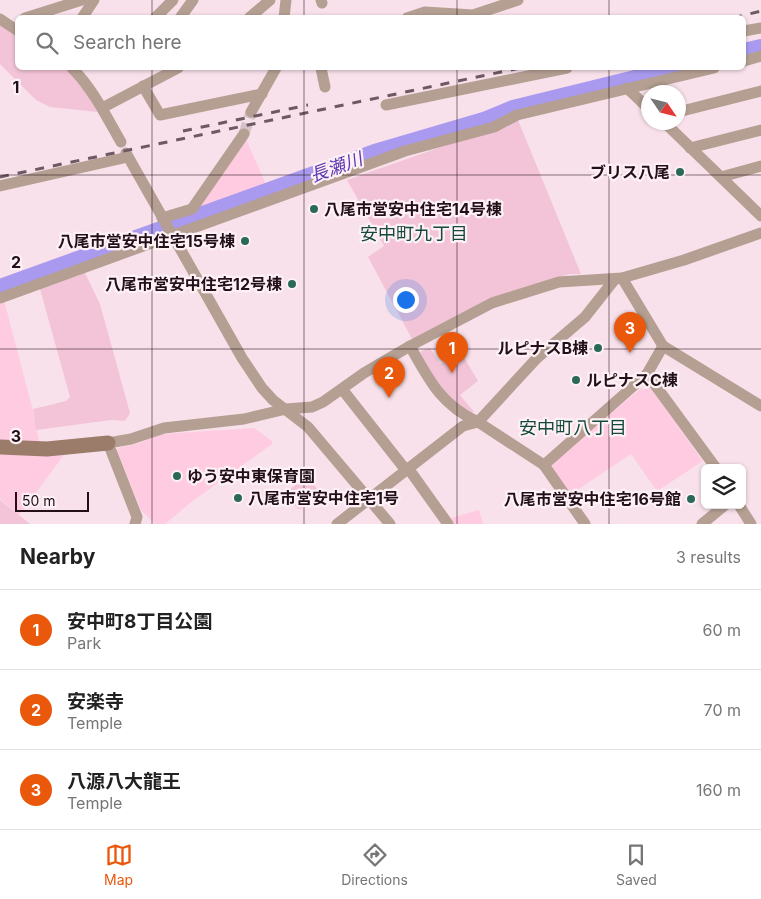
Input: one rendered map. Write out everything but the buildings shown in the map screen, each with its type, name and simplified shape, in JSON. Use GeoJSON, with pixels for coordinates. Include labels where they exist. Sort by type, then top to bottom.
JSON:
{"type":"FeatureCollection","features":[{"type":"Feature","properties":{"kind":"street"},"geometry":{"type":"LineString","coordinates":[[35,15],[82,0]]}},
{"type":"Feature","properties":{"kind":"street"},"geometry":{"type":"LineString","coordinates":[[84,15],[94,0]]}},
{"type":"Feature","properties":{"kind":"street"},"geometry":{"type":"LineString","coordinates":[[163,15],[173,0]]}},
{"type":"Feature","properties":{"kind":"street"},"geometry":{"type":"LineString","coordinates":[[252,15],[270,0]]}},
{"type":"Feature","properties":{"kind":"street"},"geometry":{"type":"LineString","coordinates":[[284,15],[286,0]]}},
{"type":"Feature","properties":{"kind":"street"},"geometry":{"type":"LineString","coordinates":[[416,15],[425,12],[473,15],[494,10],[518,0]]}},
{"type":"Feature","properties":{"kind":"street"},"geometry":{"type":"LineString","coordinates":[[182,15],[191,1]]}},
{"type":"Feature","properties":{"kind":"street"},"geometry":{"type":"LineString","coordinates":[[746,32],[761,28]]}},
{"type":"Feature","properties":{"kind":"street"},"geometry":{"type":"LineString","coordinates":[[746,60],[761,56]]}},
{"type":"Feature","properties":{"kind":"street"},"geometry":{"type":"LineString","coordinates":[[74,70],[83,78],[102,108],[242,358],[262,388],[308,427],[390,524]]}},
{"type":"Feature","properties":{"kind":"street"},"geometry":{"type":"LineString","coordinates":[[102,108],[174,70]]}},
{"type":"Feature","properties":{"kind":"street"},"geometry":{"type":"LineString","coordinates":[[251,112],[275,70]]}},
{"type":"Feature","properties":{"kind":"street"},"geometry":{"type":"LineString","coordinates":[[321,70],[325,87]]}},
{"type":"Feature","properties":{"kind":"street"},"geometry":{"type":"LineString","coordinates":[[386,105],[557,70]]}},
{"type":"Feature","properties":{"kind":"street"},"geometry":{"type":"LineString","coordinates":[[0,298],[168,228],[253,205],[405,151],[494,127],[517,115],[705,70]]}},
{"type":"Feature","properties":{"kind":"street"},"geometry":{"type":"LineString","coordinates":[[144,86],[160,116],[262,94]]}},
{"type":"Feature","properties":{"kind":"street"},"geometry":{"type":"LineString","coordinates":[[627,88],[641,101]]}},
{"type":"Feature","properties":{"kind":"street"},"geometry":{"type":"LineString","coordinates":[[686,110],[761,91]]}},
{"type":"Feature","properties":{"kind":"street"},"geometry":{"type":"LineString","coordinates":[[672,130],[761,216]]}},
{"type":"Feature","properties":{"kind":"street"},"geometry":{"type":"LineString","coordinates":[[690,148],[761,130]]}},
{"type":"Feature","properties":{"kind":"street"},"geometry":{"type":"LineString","coordinates":[[168,228],[192,209],[244,134]]}},
{"type":"Feature","properties":{"kind":"street"},"geometry":{"type":"LineString","coordinates":[[0,186],[125,151]]}},
{"type":"Feature","properties":{"kind":"street"},"geometry":{"type":"LineString","coordinates":[[721,176],[761,166]]}},
{"type":"Feature","properties":{"kind":"street"},"geometry":{"type":"LineString","coordinates":[[0,447],[47,449],[108,443],[131,439],[158,430],[244,419],[286,409],[312,407],[323,402],[410,346],[492,303],[558,282],[588,279],[619,279],[684,260],[761,233]]}},
{"type":"Feature","properties":{"kind":"street"},"geometry":{"type":"LineString","coordinates":[[619,279],[663,346],[759,400]]}},
{"type":"Feature","properties":{"kind":"street"},"geometry":{"type":"LineString","coordinates":[[338,524],[462,426],[478,422],[537,358],[585,317],[619,279]]}},
{"type":"Feature","properties":{"kind":"street"},"geometry":{"type":"LineString","coordinates":[[410,346],[432,385],[459,413],[478,422],[544,465],[586,524]]}},
{"type":"Feature","properties":{"kind":"street"},"geometry":{"type":"LineString","coordinates":[[544,465],[647,374],[663,346]]}},
{"type":"Feature","properties":{"kind":"street"},"geometry":{"type":"LineString","coordinates":[[647,374],[713,464]]}},
{"type":"Feature","properties":{"kind":"street"},"geometry":{"type":"LineString","coordinates":[[342,389],[407,469],[448,524]]}},
{"type":"Feature","properties":{"kind":"street"},"geometry":{"type":"LineString","coordinates":[[108,443],[136,517],[135,524]]}},
{"type":"Feature","properties":{"kind":"street"},"geometry":{"type":"LineString","coordinates":[[702,524],[720,509]]}},
{"type":"Feature","properties":{"kind":"street"},"geometry":{"type":"LineString","coordinates":[[742,509],[751,524]]}},
{"type":"Feature","properties":{"kind":"shaded area"},"geometry":{"type":"Polygon","coordinates":[[[0,25],[15,36],[15,70],[67,70],[90,97],[97,112],[50,107],[36,100],[0,64],[0,25]]]}},
{"type":"Feature","properties":{"kind":"shaded area"},"geometry":{"type":"Polygon","coordinates":[[[518,120],[581,274],[570,274],[491,298],[412,339],[368,257],[384,246],[347,180],[518,120]]]}},
{"type":"Feature","properties":{"kind":"shaded area"},"geometry":{"type":"Polygon","coordinates":[[[246,139],[267,187],[195,214],[193,211],[246,139]]]}},
{"type":"Feature","properties":{"kind":"shaded area"},"geometry":{"type":"Polygon","coordinates":[[[85,273],[100,304],[130,413],[125,421],[111,420],[36,430],[33,409],[66,401],[70,397],[40,289],[85,273]]]}},
{"type":"Feature","properties":{"kind":"shaded area"},"geometry":{"type":"Polygon","coordinates":[[[4,300],[32,407],[39,442],[0,440],[0,301],[4,300]]]}},
{"type":"Feature","properties":{"kind":"shaded area"},"geometry":{"type":"Polygon","coordinates":[[[430,348],[440,364],[462,354],[478,381],[460,395],[474,412],[464,413],[437,384],[420,357],[421,351],[430,348]]]}},
{"type":"Feature","properties":{"kind":"shaded area"},"geometry":{"type":"Polygon","coordinates":[[[649,386],[703,461],[657,491],[631,454],[573,493],[567,489],[551,467],[570,446],[642,388],[643,390],[649,386]]]}},
{"type":"Feature","properties":{"kind":"shaded area","name":"ゆう安中東保育園"},"geometry":{"type":"Polygon","coordinates":[[[254,428],[272,441],[272,444],[190,503],[165,524],[155,524],[141,510],[117,450],[118,448],[136,444],[162,434],[254,428]]]}},
{"type":"Feature","properties":{"kind":"shaded area"},"geometry":{"type":"Polygon","coordinates":[[[0,455],[64,455],[19,515],[0,499],[0,455]]]}},
{"type":"Feature","properties":{"kind":"shaded area"},"geometry":{"type":"Polygon","coordinates":[[[307,476],[321,494],[304,508],[298,509],[285,493],[307,476]]]}},
{"type":"Feature","properties":{"kind":"shaded area"},"geometry":{"type":"Polygon","coordinates":[[[0,500],[30,524],[0,524],[0,500]]]}},
{"type":"Feature","properties":{"kind":"shaded area"},"geometry":{"type":"Polygon","coordinates":[[[479,510],[483,524],[453,524],[451,518],[479,510]]]}},
{"type":"Feature","properties":{"kind":"waterway","name":"長瀬川"},"geometry":{"type":"LineString","coordinates":[[746,52],[761,48]]}},
{"type":"Feature","properties":{"kind":"waterway","name":"長瀬川"},"geometry":{"type":"LineString","coordinates":[[0,288],[375,153],[484,121],[513,109],[672,70]]}},
{"type":"Feature","properties":{"kind":"tunnel"},"geometry":{"type":"LineString","coordinates":[[244,134],[251,112]]}},
{"type":"Feature","properties":{"kind":"railway"},"geometry":{"type":"LineString","coordinates":[[745,15],[761,11]]}},
{"type":"Feature","properties":{"kind":"railway"},"geometry":{"type":"LineString","coordinates":[[0,177],[510,70]]}},
{"type":"Feature","properties":{"kind":"railway"},"geometry":{"type":"LineString","coordinates":[[183,131],[308,105]]}},
{"type":"Feature","properties":{"kind":"place","name":"ブリス八尾"},"geometry":{"type":"Point","coordinates":[680,172]}},
{"type":"Feature","properties":{"kind":"place","name":"八尾市営安中住宅14号棟"},"geometry":{"type":"Point","coordinates":[314,209]}},
{"type":"Feature","properties":{"kind":"place","name":"八尾市営安中住宅15号棟"},"geometry":{"type":"Point","coordinates":[245,241]}},
{"type":"Feature","properties":{"kind":"place","name":"八尾市営安中住宅12号棟"},"geometry":{"type":"Point","coordinates":[292,284]}},
{"type":"Feature","properties":{"kind":"place","name":"ルピナスB棟"},"geometry":{"type":"Point","coordinates":[598,348]}},
{"type":"Feature","properties":{"kind":"place","name":"八源八大龍王"},"geometry":{"type":"Point","coordinates":[630,353]}},
{"type":"Feature","properties":{"kind":"place","name":"安中町8丁目公園"},"geometry":{"type":"Point","coordinates":[452,373]}},
{"type":"Feature","properties":{"kind":"place","name":"ルピナスC棟"},"geometry":{"type":"Point","coordinates":[576,380]}},
{"type":"Feature","properties":{"kind":"place","name":"安楽寺"},"geometry":{"type":"Point","coordinates":[389,398]}},
{"type":"Feature","properties":{"kind":"place","name":"ゆう安中東保育園"},"geometry":{"type":"Point","coordinates":[177,476]}},
{"type":"Feature","properties":{"kind":"place","name":"八尾市営安中住宅1号"},"geometry":{"type":"Point","coordinates":[238,498]}},
{"type":"Feature","properties":{"kind":"place","name":"八尾市営安中住宅16号館"},"geometry":{"type":"Point","coordinates":[691,499]}},
{"type":"Feature","properties":{"kind":"district","name":"安中町九丁目"},"geometry":{"type":"Point","coordinates":[414,233]}},
{"type":"Feature","properties":{"kind":"district","name":"安中町八丁目"},"geometry":{"type":"Point","coordinates":[573,427]}}]}
